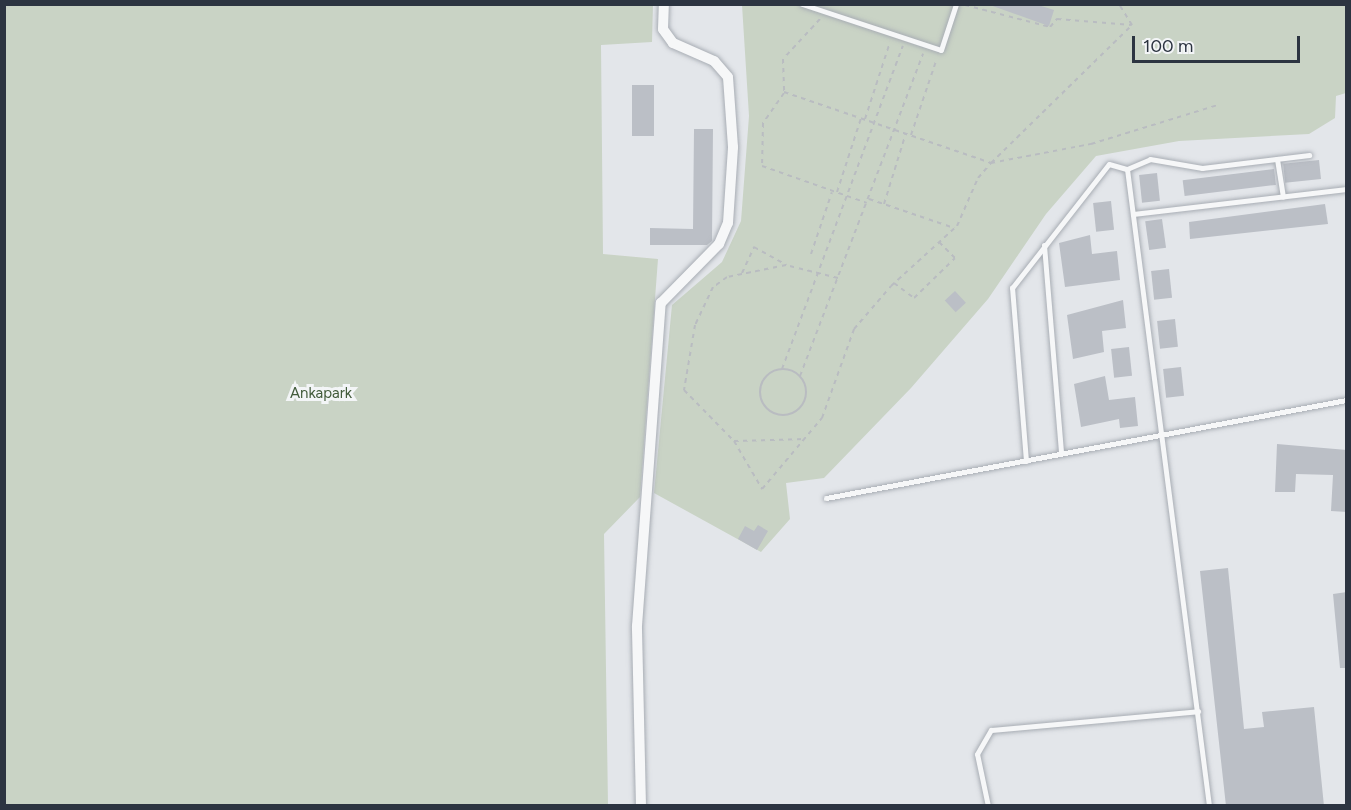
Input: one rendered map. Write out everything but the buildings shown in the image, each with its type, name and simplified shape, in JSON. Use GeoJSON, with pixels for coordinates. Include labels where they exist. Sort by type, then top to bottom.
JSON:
{"type":"FeatureCollection","features":[{"type":"Feature","properties":{"kind":"street"},"geometry":{"type":"LineString","coordinates":[[640,806],[637,626],[661,303],[719,244],[728,223],[733,147],[728,77],[714,61],[673,43],[663,29],[664,4]]}},
{"type":"Feature","properties":{"kind":"lane"},"geometry":{"type":"LineString","coordinates":[[802,4],[939,50],[956,4]]}},
{"type":"Feature","properties":{"kind":"lane"},"geometry":{"type":"LineString","coordinates":[[1026,460],[1012,288],[1109,164],[1127,169],[1150,159],[1202,168],[1309,155]]}},
{"type":"Feature","properties":{"kind":"lane"},"geometry":{"type":"LineString","coordinates":[[1277,159],[1283,197]]}},
{"type":"Feature","properties":{"kind":"lane"},"geometry":{"type":"LineString","coordinates":[[1127,169],[1163,433],[1209,806]]}},
{"type":"Feature","properties":{"kind":"lane"},"geometry":{"type":"LineString","coordinates":[[1132,214],[1345,189]]}},
{"type":"Feature","properties":{"kind":"lane"},"geometry":{"type":"LineString","coordinates":[[1044,245],[1062,452]]}},
{"type":"Feature","properties":{"kind":"lane"},"geometry":{"type":"LineString","coordinates":[[826,498],[1347,400]]}},
{"type":"Feature","properties":{"kind":"lane"},"geometry":{"type":"LineString","coordinates":[[988,806],[977,754],[991,730],[1198,711]]}},
{"type":"Feature","properties":{"kind":"path"},"geometry":{"type":"LineString","coordinates":[[964,4],[1050,27],[1058,19],[1132,25]]}},
{"type":"Feature","properties":{"kind":"path"},"geometry":{"type":"LineString","coordinates":[[1119,4],[1132,25]]}},
{"type":"Feature","properties":{"kind":"path"},"geometry":{"type":"LineString","coordinates":[[826,12],[783,59],[784,93],[763,123],[760,163],[832,191],[884,204],[954,228]]}},
{"type":"Feature","properties":{"kind":"path"},"geometry":{"type":"LineString","coordinates":[[786,265],[742,273],[713,287],[695,325],[683,377],[689,399],[734,441],[758,487],[764,489],[822,418],[854,329],[894,283],[954,228],[978,178],[1132,25]]}},
{"type":"Feature","properties":{"kind":"path"},"geometry":{"type":"LineString","coordinates":[[865,119],[893,34]]}},
{"type":"Feature","properties":{"kind":"path"},"geometry":{"type":"LineString","coordinates":[[782,369],[906,39]]}},
{"type":"Feature","properties":{"kind":"path"},"geometry":{"type":"LineString","coordinates":[[800,376],[782,369],[771,372],[761,385],[762,401],[773,412],[789,414],[802,405],[806,390],[800,376],[896,130],[926,45]]}},
{"type":"Feature","properties":{"kind":"path"},"geometry":{"type":"LineString","coordinates":[[911,135],[939,50]]}},
{"type":"Feature","properties":{"kind":"path"},"geometry":{"type":"LineString","coordinates":[[784,93],[991,164],[1091,144],[1218,105]]}},
{"type":"Feature","properties":{"kind":"path"},"geometry":{"type":"LineString","coordinates":[[837,192],[861,118]]}},
{"type":"Feature","properties":{"kind":"path"},"geometry":{"type":"LineString","coordinates":[[884,204],[906,133]]}},
{"type":"Feature","properties":{"kind":"path"},"geometry":{"type":"LineString","coordinates":[[812,254],[832,191]]}},
{"type":"Feature","properties":{"kind":"path"},"geometry":{"type":"LineString","coordinates":[[894,283],[914,298],[955,258],[939,241]]}},
{"type":"Feature","properties":{"kind":"path"},"geometry":{"type":"LineString","coordinates":[[742,273],[745,256],[754,247],[786,265],[819,271],[838,278]]}},
{"type":"Feature","properties":{"kind":"path"},"geometry":{"type":"LineString","coordinates":[[734,441],[806,439]]}},
{"type":"Feature","properties":{"kind":"green space","name":"Ankapark"},"geometry":{"type":"Polygon","coordinates":[[[5,4],[653,5],[652,42],[601,45],[603,254],[658,259],[640,497],[604,534],[608,805],[5,805],[5,4]]]}},
{"type":"Feature","properties":{"kind":"green space"},"geometry":{"type":"Polygon","coordinates":[[[742,5],[1346,5],[1346,93],[1336,96],[1335,118],[1309,134],[1179,141],[1096,156],[1046,214],[988,299],[911,388],[824,478],[786,483],[790,519],[761,552],[654,493],[672,305],[722,262],[741,221],[749,116],[742,5]]]}}]}
